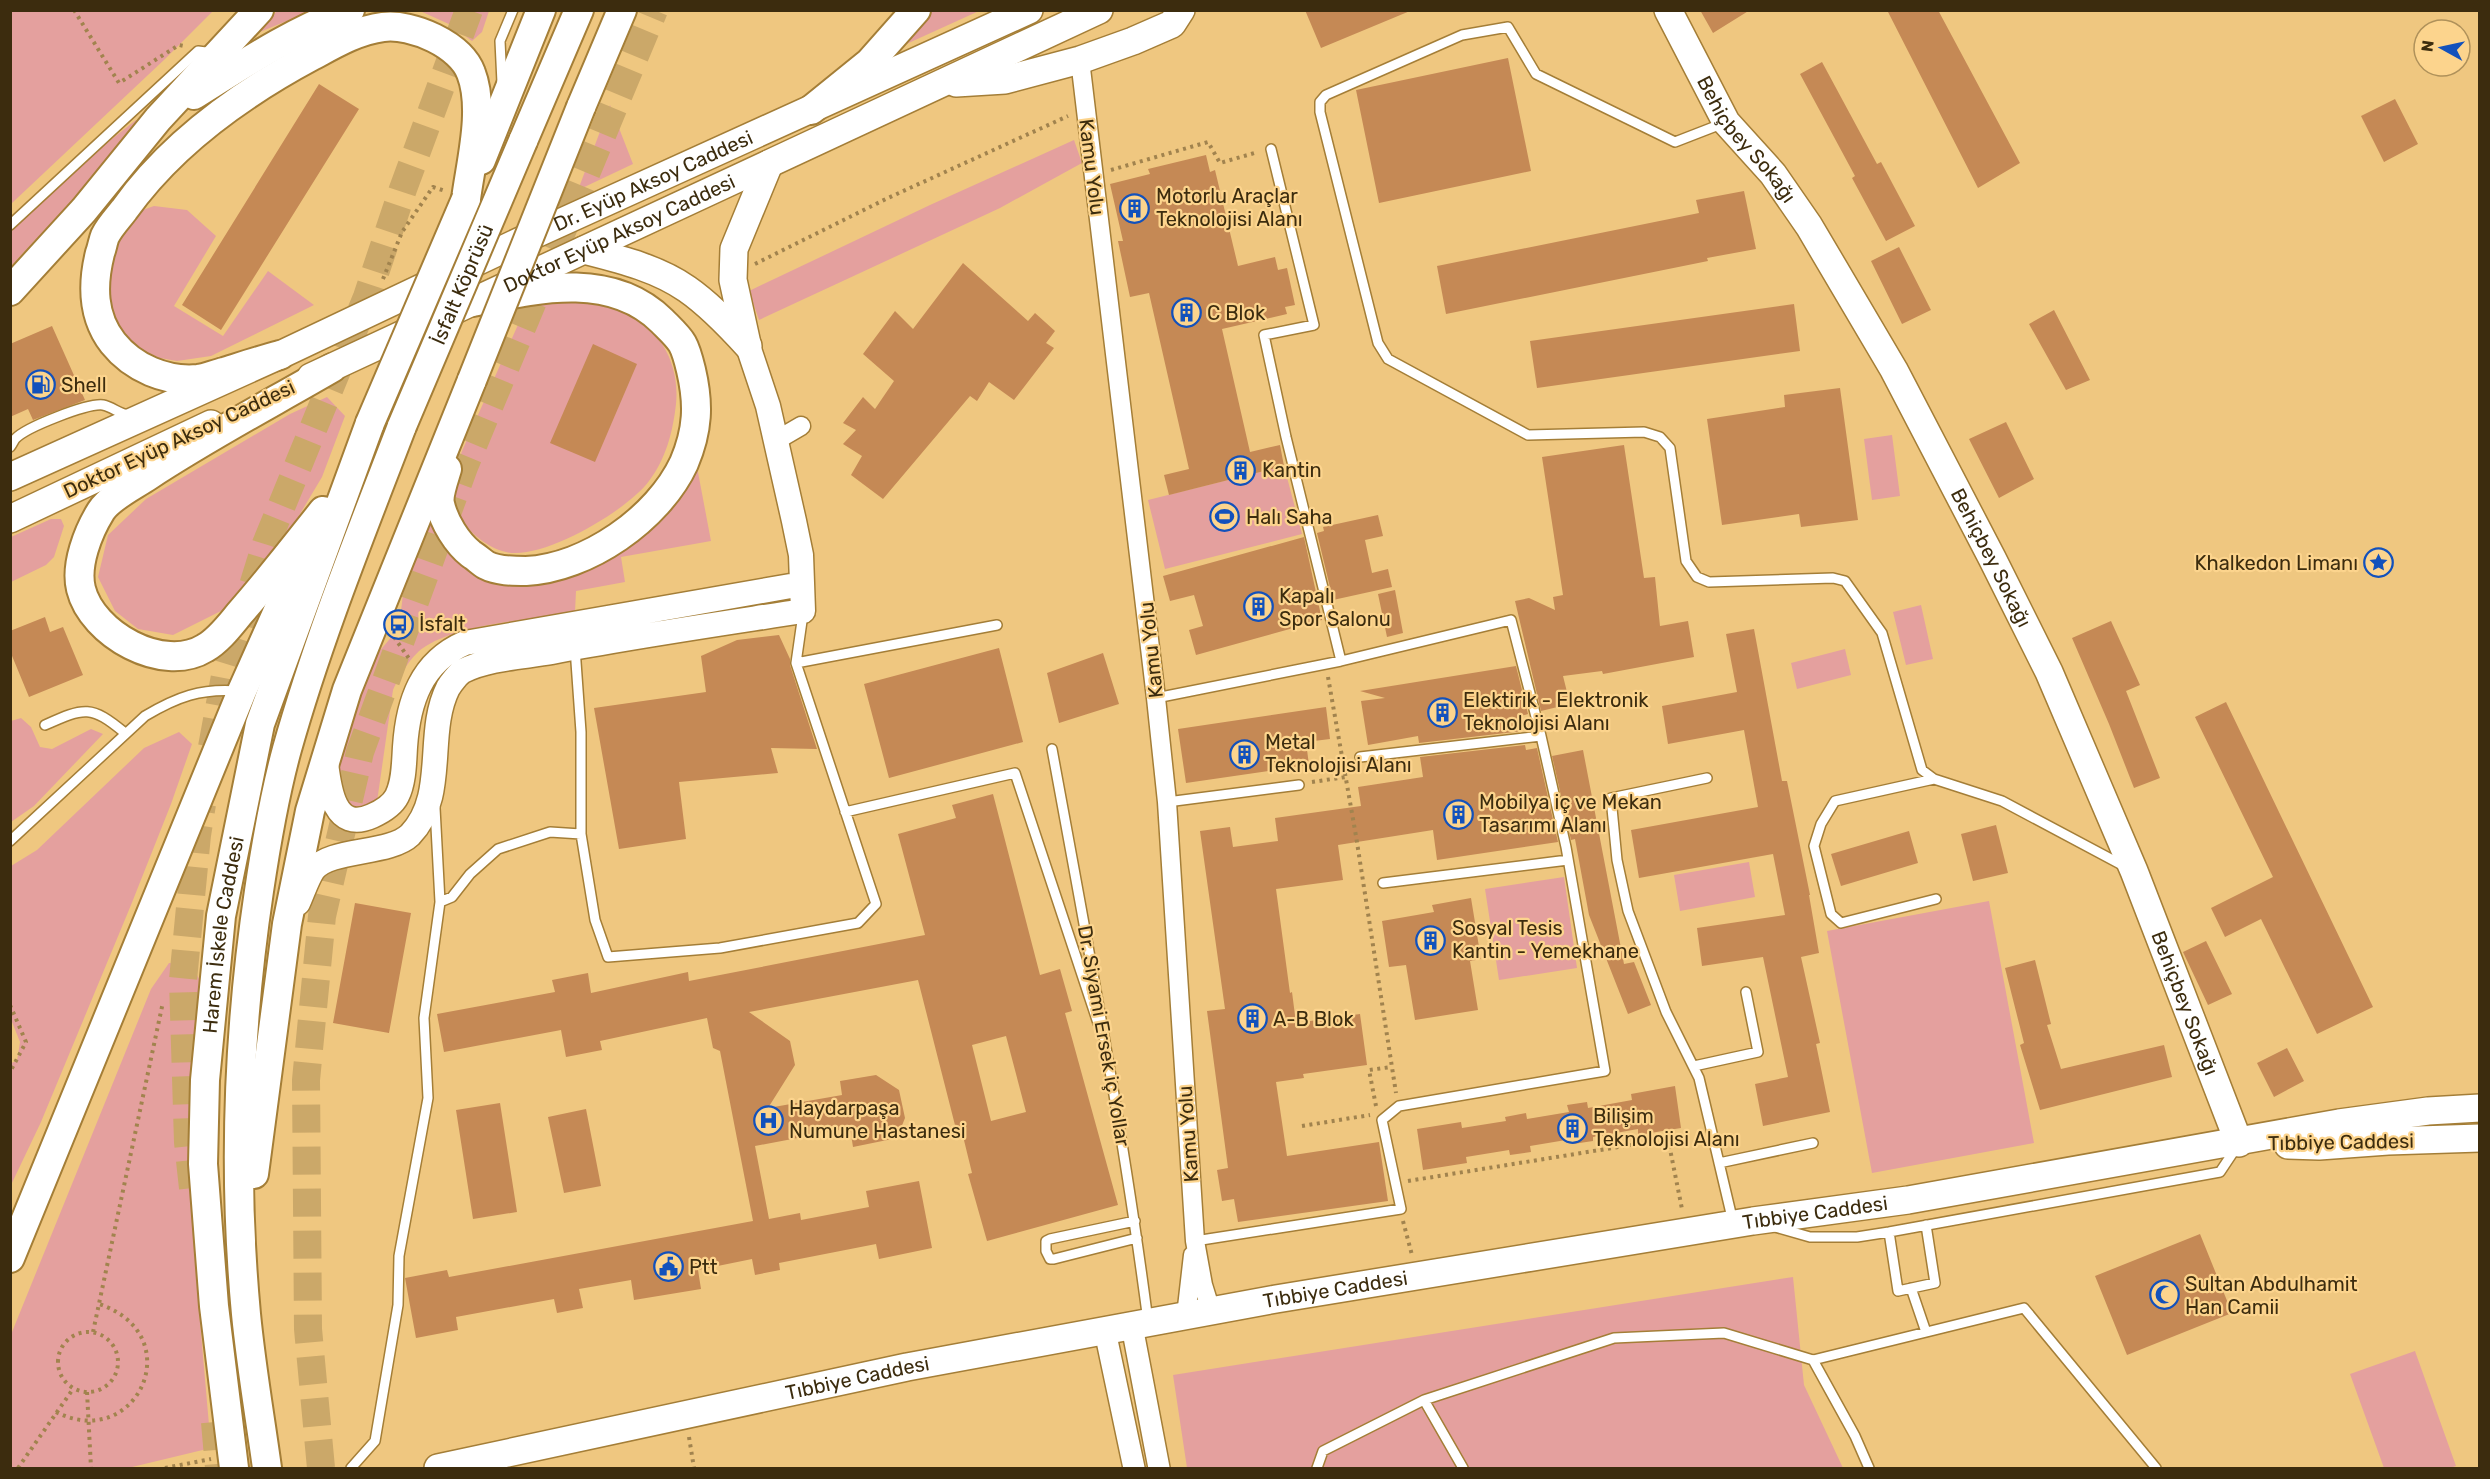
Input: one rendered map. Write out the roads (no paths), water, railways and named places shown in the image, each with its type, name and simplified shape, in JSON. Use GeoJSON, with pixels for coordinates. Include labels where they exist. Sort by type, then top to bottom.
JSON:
{"type":"FeatureCollection","features":[{"type":"Feature","properties":{"kind":"highway"},"geometry":{"type":"LineString","coordinates":[[10,291],[84,210],[158,119],[208,52],[259,10]]}},
{"type":"Feature","properties":{"kind":"highway"},"geometry":{"type":"LineString","coordinates":[[158,119],[273,45],[350,10]]}},
{"type":"Feature","properties":{"kind":"highway"},"geometry":{"type":"LineString","coordinates":[[466,198],[541,10]]}},
{"type":"Feature","properties":{"kind":"highway","name":"İsfalt Köprüsü"},"geometry":{"type":"LineString","coordinates":[[402,426],[579,10]]}},
{"type":"Feature","properties":{"kind":"highway"},"geometry":{"type":"LineString","coordinates":[[581,107],[615,10]]}},
{"type":"Feature","properties":{"kind":"highway"},"geometry":{"type":"LineString","coordinates":[[246,1314],[251,1196],[287,924],[310,811],[325,758],[347,690],[622,10]]}},
{"type":"Feature","properties":{"kind":"highway"},"geometry":{"type":"LineString","coordinates":[[812,110],[870,63],[916,10]]}},
{"type":"Feature","properties":{"kind":"highway"},"geometry":{"type":"LineString","coordinates":[[280,355],[198,379],[164,377],[140,366],[121,353],[107,335],[96,310],[94,278],[105,236],[134,195],[164,161],[217,116],[278,74],[345,38],[385,27],[427,35],[438,39],[460,56],[471,72],[478,104],[466,198]]}},
{"type":"Feature","properties":{"kind":"highway","name":"İsfalt Köprüsü"},"geometry":{"type":"LineString","coordinates":[[370,423],[466,198]]}},
{"type":"Feature","properties":{"kind":"highway"},"geometry":{"type":"LineString","coordinates":[[472,302],[538,290],[576,287],[604,290],[649,308],[681,338],[695,387],[697,415],[683,464],[670,485],[645,515],[622,534],[576,560],[544,570],[512,572],[487,566],[468,551],[451,531],[440,503],[472,380]]}},
{"type":"Feature","properties":{"kind":"highway"},"geometry":{"type":"LineString","coordinates":[[323,511],[271,578],[223,632],[205,649],[185,656],[165,655],[137,649],[120,640],[102,625],[81,589],[81,562],[89,535],[102,510],[126,490],[164,465],[332,368]]}},
{"type":"Feature","properties":{"kind":"highway"},"geometry":{"type":"LineString","coordinates":[[10,1258],[242,691],[323,511],[370,423]]}},
{"type":"Feature","properties":{"kind":"highway","name":"Harem İskele Caddesi"},"geometry":{"type":"LineString","coordinates":[[233,1462],[213,1294],[203,1164],[205,1080],[221,916],[260,724],[370,423]]}},
{"type":"Feature","properties":{"kind":"highway","name":"Harem İskele Caddesi"},"geometry":{"type":"LineString","coordinates":[[267,1468],[246,1314],[241,1211],[239,1111],[251,944],[266,844],[286,751],[333,602],[402,426]]}},
{"type":"Feature","properties":{"kind":"main road","name":"Dr. Eyüp Aksoy Caddesi"},"geometry":{"type":"LineString","coordinates":[[280,355],[529,237],[1029,10]]}},
{"type":"Feature","properties":{"kind":"main road","name":"Doktor Eyüp Aksoy Caddesi"},"geometry":{"type":"LineString","coordinates":[[10,519],[1099,10]]}},
{"type":"Feature","properties":{"kind":"main road"},"geometry":{"type":"LineString","coordinates":[[940,85],[1005,80],[1080,60],[1134,41],[1172,24],[1181,10]]}},
{"type":"Feature","properties":{"kind":"main road","name":"Behiçbey Sokağı"},"geometry":{"type":"LineString","coordinates":[[1668,10],[1726,122],[1773,174],[1809,226],[1894,370],[2049,672],[2134,871],[2239,1143]]}},
{"type":"Feature","properties":{"kind":"main road"},"geometry":{"type":"LineString","coordinates":[[325,758],[331,799],[339,811],[353,819],[365,819],[380,812],[397,797],[405,763],[406,732],[413,697],[430,667],[441,655],[465,643],[574,636],[803,611],[801,555],[777,441],[748,346],[733,280],[734,249],[769,164]]}},
{"type":"Feature","properties":{"kind":"main road"},"geometry":{"type":"LineString","coordinates":[[584,250],[630,262],[686,288],[720,315],[748,346]]}},
{"type":"Feature","properties":{"kind":"main road","name":"Doktor Eyüp Aksoy Caddesi"},"geometry":{"type":"LineString","coordinates":[[10,477],[280,355]]}},
{"type":"Feature","properties":{"kind":"main road"},"geometry":{"type":"LineString","coordinates":[[287,924],[314,869],[326,860],[377,849],[408,837],[428,807],[433,780],[437,722],[441,705],[449,686],[461,672],[574,636],[802,584]]}},
{"type":"Feature","properties":{"kind":"main road","name":"Tıbbiye Caddesi"},"geometry":{"type":"LineString","coordinates":[[438,1468],[907,1367],[1199,1314],[1687,1231],[1908,1200],[2339,1124],[2428,1111],[2480,1108]]}},
{"type":"Feature","properties":{"kind":"main road","name":"Tıbbiye Caddesi"},"geometry":{"type":"LineString","coordinates":[[2239,1143],[2319,1146],[2480,1138]]}},
{"type":"Feature","properties":{"kind":"street","name":"Kamu Yolu"},"geometry":{"type":"LineString","coordinates":[[1080,60],[1132,483],[1167,802],[1199,1314]]}},
{"type":"Feature","properties":{"kind":"street"},"geometry":{"type":"LineString","coordinates":[[777,441],[801,426]]}},
{"type":"Feature","properties":{"kind":"street","name":"Kamu Yolu"},"geometry":{"type":"LineString","coordinates":[[1195,1241],[1203,1285],[1199,1314]]}},
{"type":"Feature","properties":{"kind":"street"},"geometry":{"type":"LineString","coordinates":[[1140,1325],[1159,1468]]}},
{"type":"Feature","properties":{"kind":"street"},"geometry":{"type":"LineString","coordinates":[[1105,1331],[1134,1468]]}},
{"type":"Feature","properties":{"kind":"lane"},"geometry":{"type":"LineString","coordinates":[[504,103],[500,41],[513,10]]}},
{"type":"Feature","properties":{"kind":"lane"},"geometry":{"type":"LineString","coordinates":[[1726,122],[1676,142],[1536,74],[1508,27],[1462,35],[1326,95],[1320,102],[1320,112],[1378,343],[1388,359],[1528,435],[1644,432],[1660,437],[1670,448],[1686,561],[1697,577],[1709,582],[1833,578],[1845,581],[1882,633],[1922,770],[1934,779],[2002,801],[2134,871]]}},
{"type":"Feature","properties":{"kind":"lane"},"geometry":{"type":"LineString","coordinates":[[10,225],[208,52]]}},
{"type":"Feature","properties":{"kind":"lane"},"geometry":{"type":"LineString","coordinates":[[1271,149],[1314,325],[1264,335],[1286,437],[1341,661]]}},
{"type":"Feature","properties":{"kind":"lane"},"geometry":{"type":"LineString","coordinates":[[10,447],[28,430],[87,408],[101,405],[121,414],[147,415]]}},
{"type":"Feature","properties":{"kind":"lane"},"geometry":{"type":"LineString","coordinates":[[574,636],[581,732],[581,834],[595,920],[608,957],[720,948],[858,923],[876,904],[796,663],[803,611]]}},
{"type":"Feature","properties":{"kind":"lane"},"geometry":{"type":"LineString","coordinates":[[1156,698],[1341,661],[1511,620],[1541,736],[1568,860],[1605,1071],[1399,1106],[1382,1120],[1401,1209],[1195,1241]]}},
{"type":"Feature","properties":{"kind":"lane"},"geometry":{"type":"LineString","coordinates":[[796,663],[997,625]]}},
{"type":"Feature","properties":{"kind":"lane"},"geometry":{"type":"LineString","coordinates":[[10,841],[125,733],[155,710],[192,693],[213,689],[242,691]]}},
{"type":"Feature","properties":{"kind":"lane"},"geometry":{"type":"LineString","coordinates":[[45,724],[71,713],[88,711],[104,716],[125,733]]}},
{"type":"Feature","properties":{"kind":"lane"},"geometry":{"type":"LineString","coordinates":[[1360,757],[1541,736]]}},
{"type":"Feature","properties":{"kind":"lane","name":"Dr. Siyami Ersek iç Yollar"},"geometry":{"type":"LineString","coordinates":[[1052,749],[1109,1058],[1135,1221],[1140,1325]]}},
{"type":"Feature","properties":{"kind":"lane"},"geometry":{"type":"LineString","coordinates":[[845,812],[1015,773],[1109,1058]]}},
{"type":"Feature","properties":{"kind":"lane"},"geometry":{"type":"LineString","coordinates":[[1707,778],[1611,798],[1617,860],[1628,910],[1666,1012],[1694,1066],[1719,1163],[1743,1222],[1810,1237],[1857,1237],[1889,1232],[2220,1172],[2239,1143]]}},
{"type":"Feature","properties":{"kind":"lane"},"geometry":{"type":"LineString","coordinates":[[1934,779],[1835,801],[1821,824],[1814,846],[1832,915],[1841,923],[1936,899]]}},
{"type":"Feature","properties":{"kind":"lane"},"geometry":{"type":"LineString","coordinates":[[351,1468],[375,1441],[398,1305],[399,1256],[428,1098],[424,1018],[440,902],[433,780]]}},
{"type":"Feature","properties":{"kind":"lane"},"geometry":{"type":"LineString","coordinates":[[1167,802],[1299,785]]}},
{"type":"Feature","properties":{"kind":"lane"},"geometry":{"type":"LineString","coordinates":[[440,902],[452,897],[470,874],[498,849],[550,832],[581,834]]}},
{"type":"Feature","properties":{"kind":"lane"},"geometry":{"type":"LineString","coordinates":[[1383,883],[1568,860]]}},
{"type":"Feature","properties":{"kind":"lane"},"geometry":{"type":"LineString","coordinates":[[1694,1066],[1758,1052],[1746,992]]}},
{"type":"Feature","properties":{"kind":"lane"},"geometry":{"type":"LineString","coordinates":[[1719,1163],[1813,1143]]}},
{"type":"Feature","properties":{"kind":"lane"},"geometry":{"type":"LineString","coordinates":[[1135,1221],[1050,1239],[1046,1241],[1046,1251],[1050,1259],[1054,1259],[1137,1238]]}},
{"type":"Feature","properties":{"kind":"lane"},"geometry":{"type":"LineString","coordinates":[[1889,1232],[1898,1291],[1935,1283],[1926,1225]]}},
{"type":"Feature","properties":{"kind":"lane"},"geometry":{"type":"LineString","coordinates":[[1911,1288],[1926,1332]]}},
{"type":"Feature","properties":{"kind":"lane"},"geometry":{"type":"LineString","coordinates":[[1317,1468],[1323,1451],[1424,1400],[1614,1338],[1724,1333],[1813,1360],[2024,1308],[2156,1468]]}},
{"type":"Feature","properties":{"kind":"lane"},"geometry":{"type":"LineString","coordinates":[[1813,1360],[1855,1436],[1869,1468]]}},
{"type":"Feature","properties":{"kind":"lane"},"geometry":{"type":"LineString","coordinates":[[1424,1400],[1463,1468]]}},
{"type":"Feature","properties":{"kind":"tunnel"},"geometry":{"type":"LineString","coordinates":[[212,747],[225,676],[266,544],[367,297],[403,189],[469,10]]}},
{"type":"Feature","properties":{"kind":"tunnel"},"geometry":{"type":"LineString","coordinates":[[321,1468],[308,1329],[306,1080],[322,916],[360,752],[464,467],[654,10]]}},
{"type":"Feature","properties":{"kind":"tunnel"},"geometry":{"type":"LineString","coordinates":[[193,1188],[188,1142],[183,980],[202,804]]}},
{"type":"Feature","properties":{"kind":"tunnel"},"geometry":{"type":"LineString","coordinates":[[215,1422],[219,1468]]}},
{"type":"Feature","properties":{"kind":"place","name":"Motorlu Araçlar Teknolojisi Alanı"},"geometry":{"type":"Point","coordinates":[1135,208]}},
{"type":"Feature","properties":{"kind":"place","name":"C Blok"},"geometry":{"type":"Point","coordinates":[1186,313]}},
{"type":"Feature","properties":{"kind":"place","name":"Shell"},"geometry":{"type":"Point","coordinates":[40,385]}},
{"type":"Feature","properties":{"kind":"place","name":"Kantin"},"geometry":{"type":"Point","coordinates":[1241,470]}},
{"type":"Feature","properties":{"kind":"place","name":"Halı Saha"},"geometry":{"type":"Point","coordinates":[1225,517]}},
{"type":"Feature","properties":{"kind":"place","name":"Khalkedon Limanı"},"geometry":{"type":"Point","coordinates":[2379,563]}},
{"type":"Feature","properties":{"kind":"place","name":"Kapalı Spor Salonu"},"geometry":{"type":"Point","coordinates":[1258,607]}},
{"type":"Feature","properties":{"kind":"place","name":"İsfalt"},"geometry":{"type":"Point","coordinates":[398,624]}},
{"type":"Feature","properties":{"kind":"place","name":"Elektirik - Elektronik Teknolojisi Alanı"},"geometry":{"type":"Point","coordinates":[1442,712]}},
{"type":"Feature","properties":{"kind":"place","name":"Metal Teknolojisi Alanı"},"geometry":{"type":"Point","coordinates":[1244,754]}},
{"type":"Feature","properties":{"kind":"place","name":"Mobilya iç ve Mekan Tasarımı Alanı"},"geometry":{"type":"Point","coordinates":[1458,814]}},
{"type":"Feature","properties":{"kind":"place","name":"Sosyal Tesis Kantin - Yemekhane"},"geometry":{"type":"Point","coordinates":[1431,940]}},
{"type":"Feature","properties":{"kind":"place","name":"A-B Blok"},"geometry":{"type":"Point","coordinates":[1252,1019]}},
{"type":"Feature","properties":{"kind":"place","name":"Haydarpaşa Numune Hastanesi"},"geometry":{"type":"Point","coordinates":[768,1120]}},
{"type":"Feature","properties":{"kind":"place","name":"Bilişim Teknolojisi Alanı"},"geometry":{"type":"Point","coordinates":[1572,1128]}},
{"type":"Feature","properties":{"kind":"place","name":"Ptt"},"geometry":{"type":"Point","coordinates":[668,1267]}},
{"type":"Feature","properties":{"kind":"place","name":"Sultan Abdulhamit Han Camii"},"geometry":{"type":"Point","coordinates":[2164,1295]}}]}
